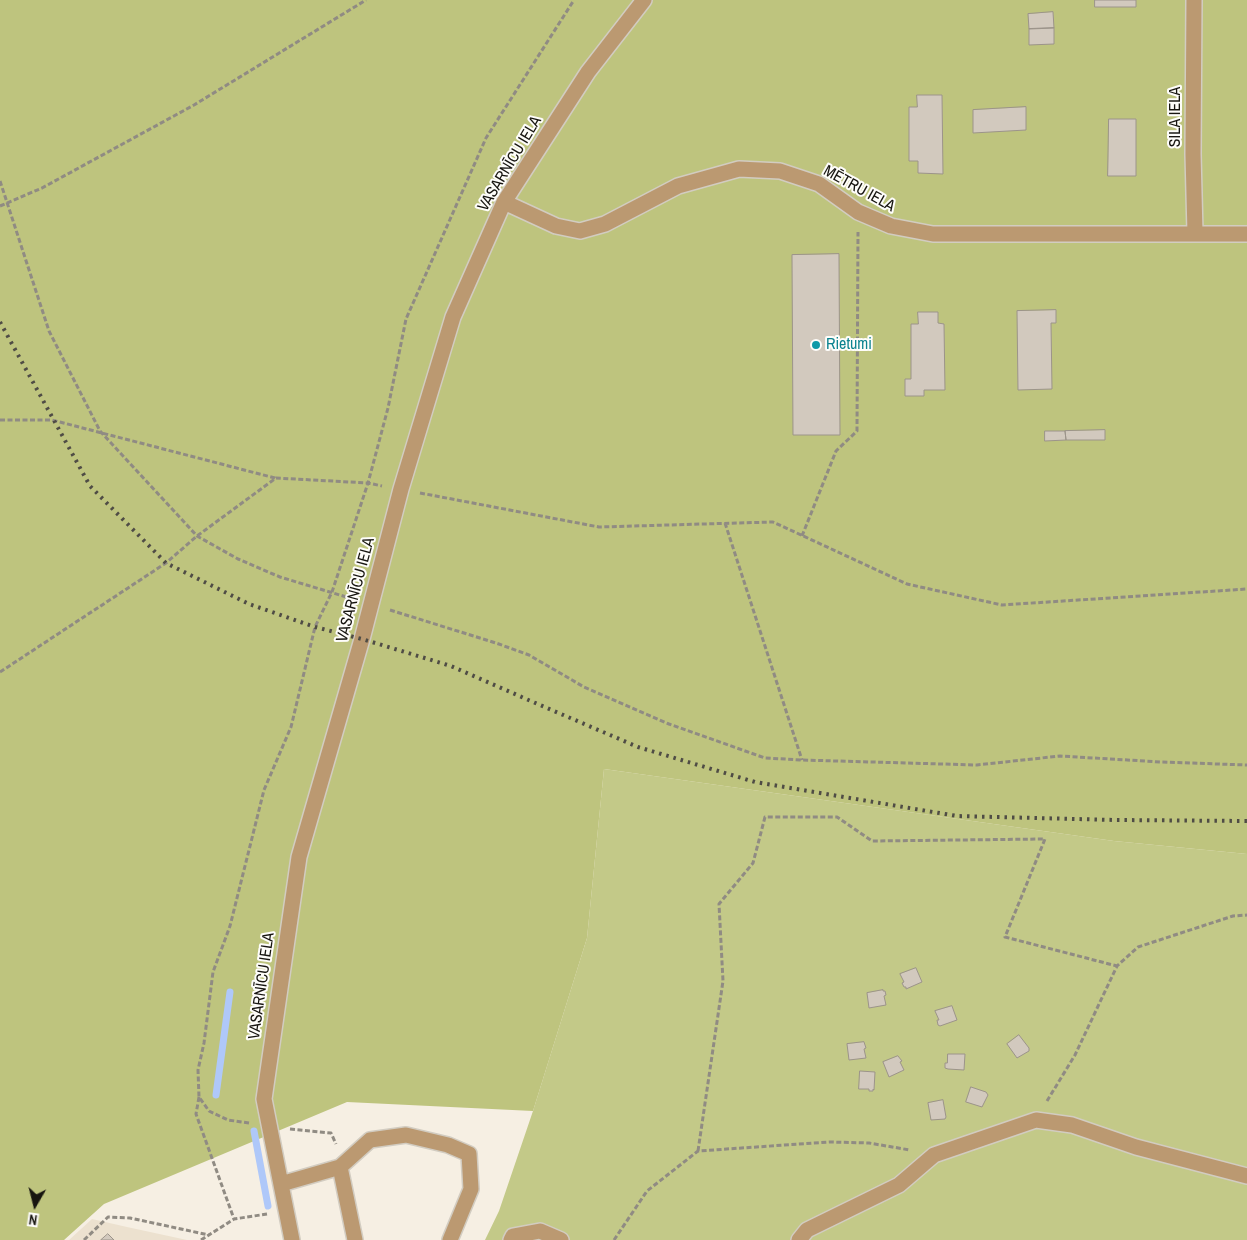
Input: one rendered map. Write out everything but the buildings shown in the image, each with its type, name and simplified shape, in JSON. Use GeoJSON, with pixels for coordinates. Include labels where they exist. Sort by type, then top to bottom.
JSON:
{"type":"FeatureCollection","features":[{"type":"Feature","properties":{"kind":"street","name":"VASARNĪCU IELA"},"geometry":{"type":"LineString","coordinates":[[292,1240],[264,1098],[299,857],[371,605],[401,489],[453,318],[504,202],[588,72],[644,0]]}},
{"type":"Feature","properties":{"kind":"street","name":"SILA IELA"},"geometry":{"type":"LineString","coordinates":[[1194,0],[1193,154],[1195,233]]}},
{"type":"Feature","properties":{"kind":"street","name":"MĒTRU IELA"},"geometry":{"type":"LineString","coordinates":[[504,202],[556,226],[580,231],[605,224],[678,186],[739,169],[780,171],[819,184],[858,212],[891,226],[933,234],[1247,234]]}},
{"type":"Feature","properties":{"kind":"street"},"geometry":{"type":"LineString","coordinates":[[799,1240],[807,1230],[899,1185],[934,1155],[1036,1120],[1072,1125],[1136,1147],[1247,1176]]}},
{"type":"Feature","properties":{"kind":"street"},"geometry":{"type":"LineString","coordinates":[[282,1184],[340,1167],[370,1140],[406,1136],[448,1145],[469,1154],[471,1189],[450,1240]]}},
{"type":"Feature","properties":{"kind":"street"},"geometry":{"type":"LineString","coordinates":[[340,1167],[355,1240]]}},
{"type":"Feature","properties":{"kind":"street"},"geometry":{"type":"LineString","coordinates":[[511,1240],[512,1236],[540,1232],[561,1240]]}},
{"type":"Feature","properties":{"kind":"path"},"geometry":{"type":"LineString","coordinates":[[0,206],[42,188],[194,105],[366,0]]}},
{"type":"Feature","properties":{"kind":"path"},"geometry":{"type":"LineString","coordinates":[[234,1219],[196,1114],[199,1097],[198,1070],[204,1043],[213,972],[230,926],[264,790],[291,727],[315,628],[332,592],[368,483],[388,408],[406,319],[486,138],[574,0]]}},
{"type":"Feature","properties":{"kind":"path"},"geometry":{"type":"LineString","coordinates":[[0,181],[49,330],[100,431],[196,536],[238,559],[280,577],[496,643],[529,655],[584,687],[669,724],[765,758],[977,765],[1060,756],[1247,765]]}},
{"type":"Feature","properties":{"kind":"path"},"geometry":{"type":"LineString","coordinates":[[802,536],[836,451],[857,431],[858,212]]}},
{"type":"Feature","properties":{"kind":"path"},"geometry":{"type":"LineString","coordinates":[[0,420],[52,420],[276,478],[368,483],[599,527],[773,522],[907,584],[1002,605],[1247,590]]}},
{"type":"Feature","properties":{"kind":"path"},"geometry":{"type":"LineString","coordinates":[[0,672],[166,563],[196,536],[276,478]]}},
{"type":"Feature","properties":{"kind":"path"},"geometry":{"type":"LineString","coordinates":[[725,523],[802,760]]}},
{"type":"Feature","properties":{"kind":"path"},"geometry":{"type":"LineString","coordinates":[[698,1151],[723,981],[719,904],[753,863],[765,817],[837,817],[872,841],[1045,839],[1005,937],[1117,966]]}},
{"type":"Feature","properties":{"kind":"path"},"geometry":{"type":"LineString","coordinates":[[1036,1120],[1075,1055],[1117,966],[1138,947],[1233,916],[1247,915]]}},
{"type":"Feature","properties":{"kind":"path"},"geometry":{"type":"LineString","coordinates":[[199,1097],[209,1111],[228,1120],[269,1127],[331,1133]]}},
{"type":"Feature","properties":{"kind":"path"},"geometry":{"type":"LineString","coordinates":[[614,1240],[647,1191],[698,1151],[829,1142],[869,1143],[934,1155]]}},
{"type":"Feature","properties":{"kind":"path"},"geometry":{"type":"LineString","coordinates":[[201,1240],[234,1219],[270,1213],[285,1205]]}},
{"type":"Feature","properties":{"kind":"path"},"geometry":{"type":"LineString","coordinates":[[84,1240],[108,1217],[130,1218],[209,1234]]}},
{"type":"Feature","properties":{"kind":"shaded area"},"geometry":{"type":"Polygon","coordinates":[[[92,1219],[127,1227],[187,1240],[69,1240],[92,1219]]]}},
{"type":"Feature","properties":{"kind":"green space"},"geometry":{"type":"Polygon","coordinates":[[[0,0],[1247,0],[1247,854],[1114,841],[604,769],[587,938],[533,1111],[347,1102],[104,1204],[64,1240],[0,1240],[0,0]]]}},
{"type":"Feature","properties":{"kind":"green space"},"geometry":{"type":"Polygon","coordinates":[[[604,769],[1114,841],[1247,854],[1247,1240],[485,1240],[499,1211],[533,1111],[587,938],[604,769]]]}},
{"type":"Feature","properties":{"kind":"waterway"},"geometry":{"type":"LineString","coordinates":[[216,1095],[230,992]]}},
{"type":"Feature","properties":{"kind":"waterway"},"geometry":{"type":"LineString","coordinates":[[254,1131],[268,1206]]}},
{"type":"Feature","properties":{"kind":"railway"},"geometry":{"type":"LineString","coordinates":[[0,322],[90,486],[166,563],[249,604],[315,627],[451,666],[638,747],[755,782],[957,816],[1247,821]]}},
{"type":"Feature","properties":{"kind":"place","name":"Rietumi"},"geometry":{"type":"Point","coordinates":[816,345]}}]}
